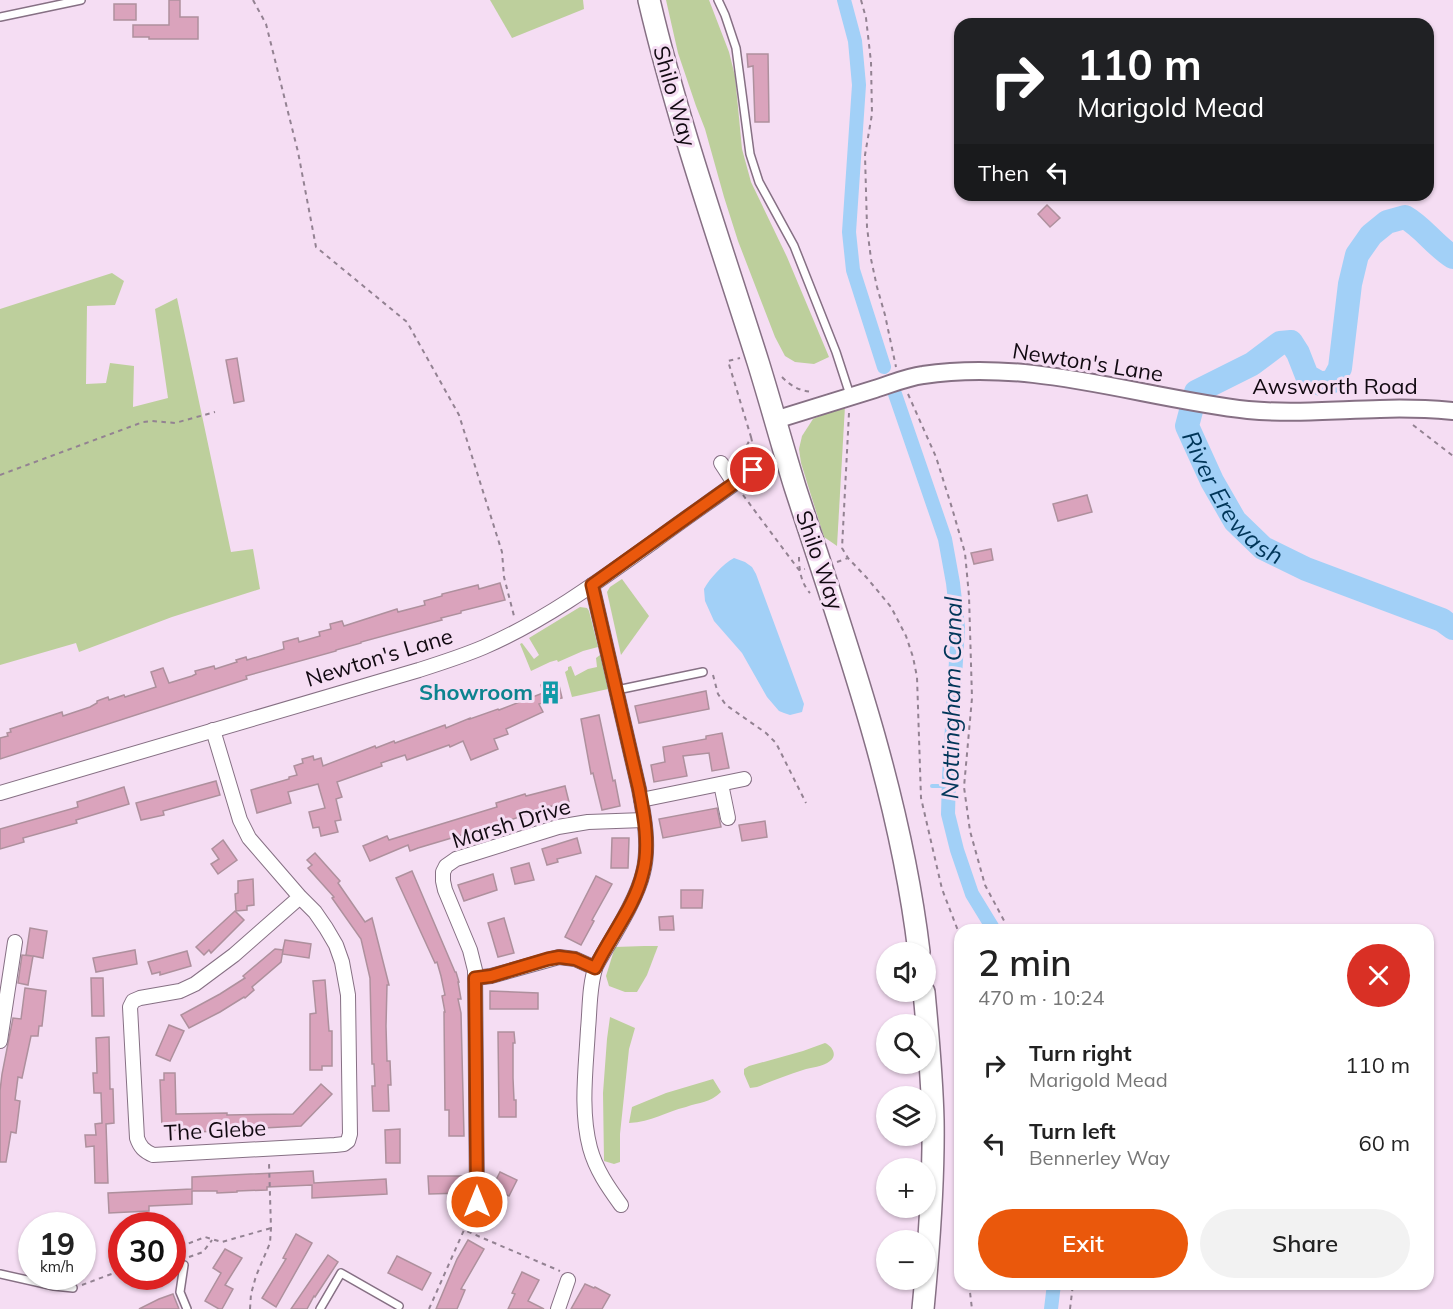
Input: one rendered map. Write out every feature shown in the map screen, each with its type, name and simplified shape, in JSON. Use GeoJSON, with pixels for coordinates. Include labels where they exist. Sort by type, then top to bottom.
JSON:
{"type":"FeatureCollection","features":[{"type":"Feature","properties":{"kind":"main road","name":"Shilo Way"},"geometry":{"type":"LineString","coordinates":[[649,0],[682,123],[794,485],[853,662],[886,775],[918,942]]}},
{"type":"Feature","properties":{"kind":"main road"},"geometry":{"type":"LineString","coordinates":[[923,1309],[928,1255],[933,1120],[925,1002]]}},
{"type":"Feature","properties":{"kind":"street","name":"Newton's Lane"},"geometry":{"type":"LineString","coordinates":[[775,420],[921,375],[995,371],[1074,379],[1217,405]]}},
{"type":"Feature","properties":{"kind":"street","name":"Awsworth Road"},"geometry":{"type":"LineString","coordinates":[[1217,405],[1248,410],[1276,411],[1382,409],[1453,411]]}},
{"type":"Feature","properties":{"kind":"street"},"geometry":{"type":"LineString","coordinates":[[721,463],[744,477]]}},
{"type":"Feature","properties":{"kind":"street","name":"Newton's Lane"},"geometry":{"type":"LineString","coordinates":[[0,794],[446,661],[486,646],[554,610],[744,477]]}},
{"type":"Feature","properties":{"kind":"street"},"geometry":{"type":"LineString","coordinates":[[592,585],[641,800],[646,855],[643,875],[595,968],[590,1005],[585,1091],[586,1131],[597,1168],[621,1205]]}},
{"type":"Feature","properties":{"kind":"street","name":"The Glebe"},"geometry":{"type":"LineString","coordinates":[[213,730],[240,820],[249,838],[315,912],[336,945],[348,995],[350,1134],[348,1141],[344,1144],[153,1155],[142,1149],[137,1138],[130,1007],[133,1000],[180,991],[205,978],[300,897]]}},
{"type":"Feature","properties":{"kind":"street"},"geometry":{"type":"LineString","coordinates":[[641,800],[744,779]]}},
{"type":"Feature","properties":{"kind":"street"},"geometry":{"type":"LineString","coordinates":[[721,784],[728,818]]}},
{"type":"Feature","properties":{"kind":"street","name":"Marsh Drive"},"geometry":{"type":"LineString","coordinates":[[461,1207],[483,1204],[475,978],[470,950],[444,885],[443,872],[453,860],[558,826],[588,822],[644,820]]}},
{"type":"Feature","properties":{"kind":"street"},"geometry":{"type":"LineString","coordinates":[[0,1041],[15,942]]}},
{"type":"Feature","properties":{"kind":"street"},"geometry":{"type":"LineString","coordinates":[[475,978],[491,976],[559,957],[575,959],[595,968]]}},
{"type":"Feature","properties":{"kind":"street"},"geometry":{"type":"LineString","coordinates":[[558,1309],[568,1280]]}},
{"type":"Feature","properties":{"kind":"lane"},"geometry":{"type":"LineString","coordinates":[[0,17],[81,0]]}},
{"type":"Feature","properties":{"kind":"lane"},"geometry":{"type":"LineString","coordinates":[[718,0],[736,48],[752,164],[759,182],[794,246],[836,352],[850,397]]}},
{"type":"Feature","properties":{"kind":"lane"},"geometry":{"type":"LineString","coordinates":[[617,690],[703,672]]}},
{"type":"Feature","properties":{"kind":"lane"},"geometry":{"type":"LineString","coordinates":[[320,1309],[341,1273],[399,1306]]}},
{"type":"Feature","properties":{"kind":"lane"},"geometry":{"type":"LineString","coordinates":[[0,1274],[18,1278]]}},
{"type":"Feature","properties":{"kind":"lane"},"geometry":{"type":"LineString","coordinates":[[180,1290],[187,1309]]}},
{"type":"Feature","properties":{"kind":"path"},"geometry":{"type":"LineString","coordinates":[[253,0],[266,24],[298,152],[316,247],[407,322],[459,415],[502,552],[504,577],[518,630]]}},
{"type":"Feature","properties":{"kind":"path"},"geometry":{"type":"LineString","coordinates":[[861,0],[866,18],[871,62],[872,114],[865,155],[867,227],[871,259],[900,381],[913,404],[936,457],[965,553],[969,596],[972,698],[964,787],[970,831],[985,885],[1006,924]]}},
{"type":"Feature","properties":{"kind":"path"},"geometry":{"type":"LineString","coordinates":[[740,358],[728,361],[758,465],[744,477]]}},
{"type":"Feature","properties":{"kind":"path"},"geometry":{"type":"LineString","coordinates":[[780,375],[790,385],[803,391],[817,392]]}},
{"type":"Feature","properties":{"kind":"path"},"geometry":{"type":"LineString","coordinates":[[850,397],[842,548],[891,607],[906,636],[913,657],[917,677],[921,798],[942,889],[955,924]]}},
{"type":"Feature","properties":{"kind":"path"},"geometry":{"type":"LineString","coordinates":[[0,475],[144,422],[175,423],[215,412]]}},
{"type":"Feature","properties":{"kind":"path"},"geometry":{"type":"LineString","coordinates":[[751,437],[738,465],[799,570],[848,558]]}},
{"type":"Feature","properties":{"kind":"path"},"geometry":{"type":"LineString","coordinates":[[711,667],[723,702],[776,742],[806,803]]}},
{"type":"Feature","properties":{"kind":"path"},"geometry":{"type":"LineString","coordinates":[[250,1309],[256,1276],[270,1243],[269,1148]]}},
{"type":"Feature","properties":{"kind":"path"},"geometry":{"type":"LineString","coordinates":[[186,1244],[205,1237],[222,1242],[271,1228]]}},
{"type":"Feature","properties":{"kind":"path"},"geometry":{"type":"LineString","coordinates":[[429,1309],[464,1230],[570,1275],[568,1280]]}},
{"type":"Feature","properties":{"kind":"path"},"geometry":{"type":"LineString","coordinates":[[186,1259],[203,1252],[212,1239]]}},
{"type":"Feature","properties":{"kind":"path"},"geometry":{"type":"LineString","coordinates":[[970,1290],[972,1309]]}},
{"type":"Feature","properties":{"kind":"path"},"geometry":{"type":"LineString","coordinates":[[1070,1309],[1072,1290]]}},
{"type":"Feature","properties":{"kind":"green space"},"geometry":{"type":"Polygon","coordinates":[[[490,0],[583,0],[584,9],[512,38],[490,0]]]}},
{"type":"Feature","properties":{"kind":"green space"},"geometry":{"type":"Polygon","coordinates":[[[666,0],[709,0],[729,52],[735,76],[742,149],[751,182],[787,257],[829,357],[814,364],[795,362],[785,356],[775,337],[738,241],[705,129],[678,53],[666,0]]]}},
{"type":"Feature","properties":{"kind":"green space"},"geometry":{"type":"Polygon","coordinates":[[[112,273],[124,281],[115,305],[87,306],[86,384],[106,383],[110,363],[134,366],[133,407],[168,398],[155,309],[177,298],[231,552],[253,549],[260,589],[172,617],[79,652],[76,643],[0,665],[0,309],[112,273]]]}},
{"type":"Feature","properties":{"kind":"green space"},"geometry":{"type":"Polygon","coordinates":[[[845,406],[837,546],[824,537],[801,463],[799,449],[802,436],[813,419],[845,406]]]}},
{"type":"Feature","properties":{"kind":"green space"},"geometry":{"type":"Polygon","coordinates":[[[622,579],[649,616],[621,655],[607,592],[610,587],[622,579]]]}},
{"type":"Feature","properties":{"kind":"green space"},"geometry":{"type":"Polygon","coordinates":[[[580,607],[587,608],[589,611],[598,647],[558,662],[557,660],[550,662],[531,671],[520,644],[522,643],[534,659],[539,655],[529,638],[580,607]]]}},
{"type":"Feature","properties":{"kind":"green space"},"geometry":{"type":"Polygon","coordinates":[[[600,655],[608,689],[572,697],[565,672],[568,667],[571,666],[575,676],[597,667],[596,658],[600,655]]]}},
{"type":"Feature","properties":{"kind":"green space"},"geometry":{"type":"Polygon","coordinates":[[[658,946],[647,975],[637,992],[625,992],[609,986],[606,976],[615,947],[658,946]]]}},
{"type":"Feature","properties":{"kind":"green space"},"geometry":{"type":"Polygon","coordinates":[[[610,1017],[635,1028],[629,1049],[620,1134],[620,1162],[614,1164],[604,1161],[603,1093],[610,1017]]]}},
{"type":"Feature","properties":{"kind":"green space"},"geometry":{"type":"Polygon","coordinates":[[[825,1043],[832,1048],[834,1053],[832,1059],[827,1063],[750,1088],[744,1074],[744,1069],[749,1066],[825,1043]]]}},
{"type":"Feature","properties":{"kind":"green space"},"geometry":{"type":"Polygon","coordinates":[[[713,1079],[721,1092],[713,1098],[652,1119],[629,1123],[632,1107],[666,1093],[713,1079]]]}},
{"type":"Feature","properties":{"kind":"water"},"geometry":{"type":"Polygon","coordinates":[[[734,558],[752,567],[756,574],[804,704],[802,712],[790,715],[779,711],[767,697],[742,653],[714,621],[705,601],[704,589],[713,576],[734,558]]]}},
{"type":"Feature","properties":{"kind":"building"},"geometry":{"type":"Polygon","coordinates":[[[169,0],[180,0],[180,17],[198,17],[198,39],[133,37],[133,25],[169,25],[169,0]]]}},
{"type":"Feature","properties":{"kind":"building"},"geometry":{"type":"Polygon","coordinates":[[[114,4],[136,4],[136,20],[114,20],[114,4]]]}},
{"type":"Feature","properties":{"kind":"building"},"geometry":{"type":"Polygon","coordinates":[[[747,54],[768,54],[769,122],[755,122],[753,66],[748,67],[747,54]]]}},
{"type":"Feature","properties":{"kind":"building"},"geometry":{"type":"Polygon","coordinates":[[[1047,205],[1060,218],[1050,227],[1038,214],[1047,205]]]}},
{"type":"Feature","properties":{"kind":"building"},"geometry":{"type":"Polygon","coordinates":[[[237,358],[244,401],[234,403],[226,360],[237,358]]]}},
{"type":"Feature","properties":{"kind":"building"},"geometry":{"type":"Polygon","coordinates":[[[1087,495],[1092,512],[1058,521],[1053,504],[1087,495]]]}},
{"type":"Feature","properties":{"kind":"building"},"geometry":{"type":"Polygon","coordinates":[[[991,549],[993,560],[974,564],[971,553],[991,549]]]}},
{"type":"Feature","properties":{"kind":"building"},"geometry":{"type":"Polygon","coordinates":[[[500,583],[505,600],[461,611],[461,613],[441,618],[442,620],[246,676],[247,679],[0,759],[0,738],[8,736],[10,729],[62,712],[63,716],[90,707],[97,701],[108,697],[109,700],[124,695],[125,697],[156,687],[151,672],[163,668],[169,683],[192,676],[196,674],[195,671],[214,666],[215,669],[246,657],[247,660],[284,649],[283,642],[298,638],[299,642],[320,636],[319,632],[331,629],[330,624],[342,621],[344,626],[397,609],[398,612],[425,605],[424,601],[442,596],[442,594],[478,585],[479,589],[500,583]]]}},
{"type":"Feature","properties":{"kind":"building"},"geometry":{"type":"Polygon","coordinates":[[[558,681],[562,698],[539,704],[543,712],[506,729],[508,734],[494,739],[498,749],[471,760],[463,741],[407,760],[405,755],[337,782],[342,797],[336,799],[341,820],[335,821],[338,832],[321,836],[319,827],[313,828],[309,812],[325,808],[318,784],[288,792],[291,803],[257,813],[251,790],[297,775],[294,766],[303,763],[302,759],[313,756],[314,760],[321,758],[323,766],[375,746],[376,748],[394,741],[395,743],[445,725],[446,728],[499,710],[543,693],[541,685],[558,681]]]}},
{"type":"Feature","properties":{"kind":"building"},"geometry":{"type":"Polygon","coordinates":[[[706,691],[709,709],[639,723],[635,706],[706,691]]]}},
{"type":"Feature","properties":{"kind":"building"},"geometry":{"type":"Polygon","coordinates":[[[599,715],[620,806],[602,810],[593,773],[591,774],[581,719],[599,715]]]}},
{"type":"Feature","properties":{"kind":"building"},"geometry":{"type":"Polygon","coordinates":[[[722,733],[729,768],[712,771],[709,753],[683,756],[687,776],[654,782],[651,765],[665,762],[663,747],[706,739],[706,736],[722,733]]]}},
{"type":"Feature","properties":{"kind":"building"},"geometry":{"type":"Polygon","coordinates":[[[216,781],[220,795],[163,811],[164,815],[141,820],[136,803],[216,781]]]}},
{"type":"Feature","properties":{"kind":"building"},"geometry":{"type":"Polygon","coordinates":[[[565,786],[569,802],[531,811],[531,813],[492,826],[410,851],[408,845],[370,861],[363,846],[387,836],[389,840],[497,807],[496,803],[525,794],[526,796],[565,786]]]}},
{"type":"Feature","properties":{"kind":"building"},"geometry":{"type":"Polygon","coordinates":[[[124,787],[129,804],[76,820],[77,823],[23,838],[24,842],[0,849],[0,829],[78,807],[77,802],[124,787]]]}},
{"type":"Feature","properties":{"kind":"building"},"geometry":{"type":"Polygon","coordinates":[[[717,808],[721,827],[663,838],[659,819],[717,808]]]}},
{"type":"Feature","properties":{"kind":"building"},"geometry":{"type":"Polygon","coordinates":[[[765,821],[767,837],[742,841],[739,825],[765,821]]]}},
{"type":"Feature","properties":{"kind":"building"},"geometry":{"type":"Polygon","coordinates":[[[577,838],[581,853],[557,859],[558,862],[547,865],[542,849],[577,838]]]}},
{"type":"Feature","properties":{"kind":"building"},"geometry":{"type":"Polygon","coordinates":[[[612,838],[629,838],[628,868],[611,868],[612,838]]]}},
{"type":"Feature","properties":{"kind":"building"},"geometry":{"type":"Polygon","coordinates":[[[223,840],[237,860],[218,874],[211,864],[219,859],[212,849],[223,840]]]}},
{"type":"Feature","properties":{"kind":"building"},"geometry":{"type":"Polygon","coordinates":[[[315,853],[340,881],[338,883],[365,922],[372,918],[389,985],[387,985],[386,1026],[387,1061],[390,1061],[391,1085],[388,1085],[389,1111],[373,1111],[372,1086],[375,1086],[374,1064],[372,1064],[370,978],[361,939],[332,898],[334,897],[308,868],[312,865],[307,860],[315,853]]]}},
{"type":"Feature","properties":{"kind":"building"},"geometry":{"type":"Polygon","coordinates":[[[529,863],[534,880],[515,884],[511,868],[529,863]]]}},
{"type":"Feature","properties":{"kind":"building"},"geometry":{"type":"Polygon","coordinates":[[[412,871],[459,982],[464,1136],[449,1136],[449,1110],[445,1110],[445,1012],[442,996],[445,995],[441,976],[437,962],[435,963],[396,878],[412,871]]]}},
{"type":"Feature","properties":{"kind":"building"},"geometry":{"type":"Polygon","coordinates":[[[493,874],[497,890],[464,901],[458,885],[493,874]]]}},
{"type":"Feature","properties":{"kind":"building"},"geometry":{"type":"Polygon","coordinates":[[[596,876],[612,884],[581,945],[565,937],[596,876]]]}},
{"type":"Feature","properties":{"kind":"building"},"geometry":{"type":"Polygon","coordinates":[[[253,879],[254,905],[247,906],[247,910],[236,911],[235,894],[238,893],[238,881],[253,879]]]}},
{"type":"Feature","properties":{"kind":"building"},"geometry":{"type":"Polygon","coordinates":[[[681,890],[703,890],[702,908],[681,908],[681,890]]]}},
{"type":"Feature","properties":{"kind":"building"},"geometry":{"type":"Polygon","coordinates":[[[235,911],[244,920],[211,953],[209,950],[204,955],[196,947],[235,911]]]}},
{"type":"Feature","properties":{"kind":"building"},"geometry":{"type":"Polygon","coordinates":[[[673,916],[674,930],[660,930],[659,917],[673,916]]]}},
{"type":"Feature","properties":{"kind":"building"},"geometry":{"type":"Polygon","coordinates":[[[504,918],[514,953],[498,957],[488,923],[504,918]]]}},
{"type":"Feature","properties":{"kind":"building"},"geometry":{"type":"Polygon","coordinates":[[[30,928],[47,931],[43,958],[33,956],[28,985],[18,983],[22,955],[32,956],[26,955],[30,928]]]}},
{"type":"Feature","properties":{"kind":"building"},"geometry":{"type":"Polygon","coordinates":[[[285,940],[311,944],[309,958],[282,954],[285,940]]]}},
{"type":"Feature","properties":{"kind":"building"},"geometry":{"type":"Polygon","coordinates":[[[275,949],[283,950],[281,962],[252,987],[254,990],[245,998],[189,1028],[181,1015],[245,978],[243,976],[275,949]]]}},
{"type":"Feature","properties":{"kind":"building"},"geometry":{"type":"Polygon","coordinates":[[[135,950],[137,964],[96,972],[93,958],[135,950]]]}},
{"type":"Feature","properties":{"kind":"building"},"geometry":{"type":"Polygon","coordinates":[[[187,951],[191,966],[160,975],[160,972],[152,974],[148,962],[187,951]]]}},
{"type":"Feature","properties":{"kind":"building"},"geometry":{"type":"Polygon","coordinates":[[[91,978],[103,978],[104,1016],[92,1016],[91,978]]]}},
{"type":"Feature","properties":{"kind":"building"},"geometry":{"type":"Polygon","coordinates":[[[325,980],[329,1031],[332,1031],[332,1066],[322,1066],[322,1070],[310,1070],[310,1014],[316,1013],[313,981],[325,980]]]}},
{"type":"Feature","properties":{"kind":"building"},"geometry":{"type":"Polygon","coordinates":[[[25,988],[46,991],[42,1026],[39,1026],[38,1036],[31,1036],[22,1078],[18,1077],[15,1100],[20,1101],[16,1133],[11,1132],[6,1162],[0,1162],[2,1074],[13,1018],[21,1019],[25,988]]]}},
{"type":"Feature","properties":{"kind":"building"},"geometry":{"type":"Polygon","coordinates":[[[490,991],[538,993],[538,1009],[490,1009],[490,991]]]}},
{"type":"Feature","properties":{"kind":"building"},"geometry":{"type":"Polygon","coordinates":[[[169,1025],[184,1031],[170,1061],[156,1055],[169,1025]]]}},
{"type":"Feature","properties":{"kind":"building"},"geometry":{"type":"Polygon","coordinates":[[[498,1032],[514,1032],[513,1078],[516,1117],[499,1117],[498,1032]]]}},
{"type":"Feature","properties":{"kind":"building"},"geometry":{"type":"Polygon","coordinates":[[[109,1037],[110,1089],[113,1089],[114,1123],[106,1124],[108,1183],[95,1183],[94,1146],[86,1147],[85,1135],[96,1135],[95,1124],[102,1123],[101,1093],[94,1093],[93,1073],[97,1073],[96,1038],[109,1037]]]}},
{"type":"Feature","properties":{"kind":"building"},"geometry":{"type":"Polygon","coordinates":[[[164,1073],[175,1073],[176,1114],[293,1114],[321,1084],[332,1094],[301,1126],[228,1131],[191,1132],[191,1129],[168,1131],[168,1127],[162,1127],[160,1080],[164,1080],[164,1073]]]}},
{"type":"Feature","properties":{"kind":"building"},"geometry":{"type":"Polygon","coordinates":[[[400,1129],[400,1163],[386,1163],[385,1130],[400,1129]]]}},
{"type":"Feature","properties":{"kind":"building"},"geometry":{"type":"Polygon","coordinates":[[[313,1171],[314,1183],[386,1179],[387,1194],[312,1198],[312,1185],[217,1193],[217,1191],[192,1191],[192,1204],[149,1206],[149,1211],[109,1212],[108,1193],[192,1189],[192,1177],[313,1171]]]}},
{"type":"Feature","properties":{"kind":"building"},"geometry":{"type":"Polygon","coordinates":[[[500,1172],[517,1180],[509,1196],[492,1188],[500,1172]]]}},
{"type":"Feature","properties":{"kind":"building"},"geometry":{"type":"Polygon","coordinates":[[[428,1176],[464,1176],[464,1193],[429,1194],[428,1176]]]}},
{"type":"Feature","properties":{"kind":"building"},"geometry":{"type":"Polygon","coordinates":[[[296,1234],[312,1243],[276,1307],[262,1298],[286,1259],[283,1258],[296,1234]]]}},
{"type":"Feature","properties":{"kind":"building"},"geometry":{"type":"Polygon","coordinates":[[[468,1240],[484,1249],[461,1289],[465,1290],[457,1309],[436,1309],[457,1259],[468,1240]]]}},
{"type":"Feature","properties":{"kind":"building"},"geometry":{"type":"Polygon","coordinates":[[[225,1249],[242,1258],[225,1285],[233,1289],[222,1309],[219,1309],[205,1301],[221,1273],[213,1268],[225,1249]]]}},
{"type":"Feature","properties":{"kind":"building"},"geometry":{"type":"Polygon","coordinates":[[[328,1255],[338,1262],[307,1309],[291,1309],[328,1255]]]}},
{"type":"Feature","properties":{"kind":"building"},"geometry":{"type":"Polygon","coordinates":[[[397,1256],[431,1273],[422,1290],[388,1273],[397,1256]]]}},
{"type":"Feature","properties":{"kind":"building"},"geometry":{"type":"Polygon","coordinates":[[[522,1272],[539,1280],[528,1301],[544,1309],[508,1309],[515,1294],[512,1293],[522,1272]]]}},
{"type":"Feature","properties":{"kind":"building"},"geometry":{"type":"Polygon","coordinates":[[[585,1284],[610,1295],[602,1309],[571,1309],[585,1284]]]}},
{"type":"Feature","properties":{"kind":"building"},"geometry":{"type":"Polygon","coordinates":[[[173,1294],[179,1309],[139,1309],[159,1299],[173,1294]]]}},
{"type":"Feature","properties":{"kind":"waterway","name":"Nottingham Canal"},"geometry":{"type":"LineString","coordinates":[[844,0],[855,41],[859,85],[849,232],[853,270],[884,367]]}},
{"type":"Feature","properties":{"kind":"waterway","name":"River Erewash"},"geometry":{"type":"LineString","coordinates":[[1453,257],[1405,217],[1387,222],[1371,235],[1357,255],[1350,284],[1340,368],[1333,381],[1321,384],[1307,376],[1291,342],[1280,343],[1252,364],[1196,392],[1187,426],[1212,481],[1235,521],[1263,548],[1306,569],[1442,620],[1453,628]]}},
{"type":"Feature","properties":{"kind":"waterway","name":"Nottingham Canal"},"geometry":{"type":"LineString","coordinates":[[895,394],[945,539],[953,583],[958,627],[948,814],[972,894],[990,924]]}},
{"type":"Feature","properties":{"kind":"waterway"},"geometry":{"type":"LineString","coordinates":[[932,786],[949,786]]}},
{"type":"Feature","properties":{"kind":"waterway","name":"Nottingham Canal"},"geometry":{"type":"LineString","coordinates":[[1051,1309],[1053,1290]]}},
{"type":"Feature","properties":{"kind":"place","name":"Showroom"},"geometry":{"type":"Point","coordinates":[551,692]}},
{"type":"Feature","properties":{"kind":"route"},"geometry":{"type":"LineString","coordinates":[[477,1202],[475,978],[491,976],[559,957],[575,959],[595,968],[632,899],[644,870],[646,855],[644,814],[592,585],[753,470]]}}]}
